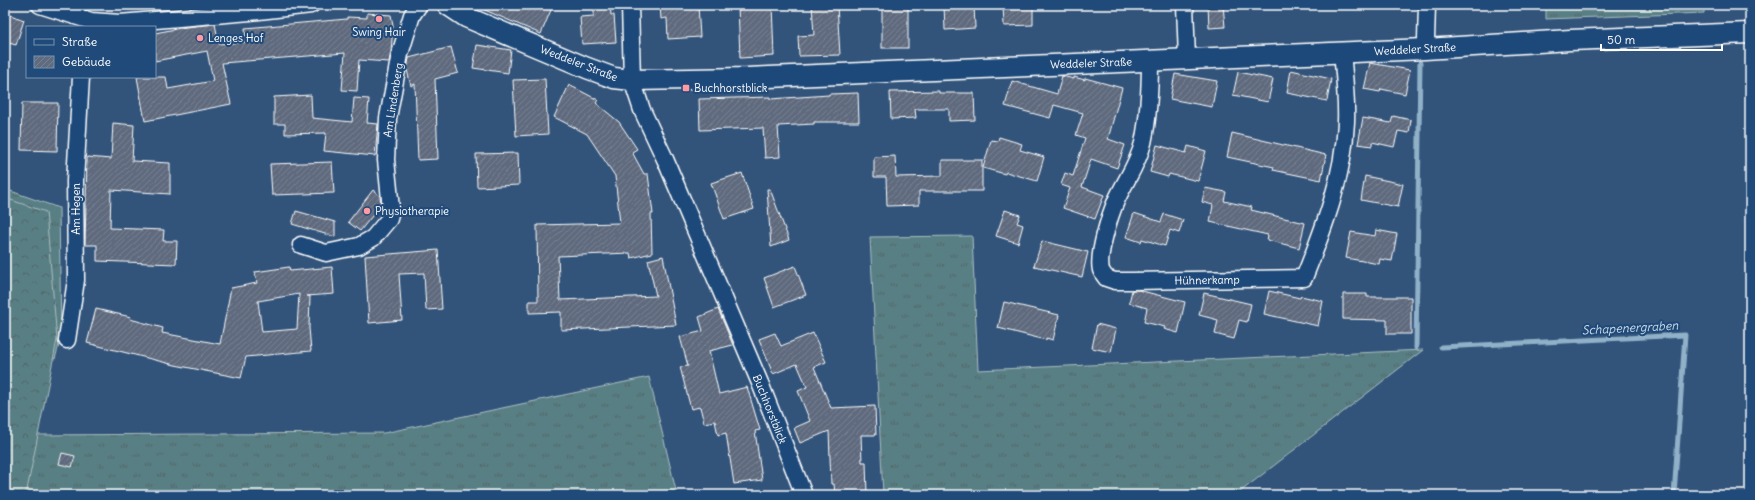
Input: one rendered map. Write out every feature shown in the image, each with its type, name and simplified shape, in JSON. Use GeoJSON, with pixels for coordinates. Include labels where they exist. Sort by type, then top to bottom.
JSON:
{"type":"FeatureCollection","features":[{"type":"Feature","properties":{"kind":"street"},"geometry":{"type":"LineString","coordinates":[[40,5],[73,21],[91,21],[118,25],[311,5]]}},
{"type":"Feature","properties":{"kind":"street","name":"Am Lindenberg"},"geometry":{"type":"LineString","coordinates":[[301,245],[326,253],[359,246],[373,238],[389,219],[391,209],[386,160],[388,118],[400,54],[412,15],[419,5]]}},
{"type":"Feature","properties":{"kind":"street","name":"Weddeler Straße"},"geometry":{"type":"LineString","coordinates":[[448,5],[466,17],[587,68],[614,78],[632,80],[747,78],[1424,49],[1570,40],[1750,33]]}},
{"type":"Feature","properties":{"kind":"street","name":"Buchhorstblick"},"geometry":{"type":"LineString","coordinates":[[630,5],[632,80],[642,110],[666,159],[760,383],[804,495]]}},
{"type":"Feature","properties":{"kind":"street"},"geometry":{"type":"LineString","coordinates":[[1185,5],[1187,59]]}},
{"type":"Feature","properties":{"kind":"street"},"geometry":{"type":"LineString","coordinates":[[1424,49],[1426,40],[1427,5]]}},
{"type":"Feature","properties":{"kind":"street","name":"Hühnerkamp"},"geometry":{"type":"LineString","coordinates":[[1150,60],[1148,107],[1143,144],[1135,166],[1116,201],[1110,220],[1101,258],[1101,270],[1106,278],[1115,281],[1304,278],[1325,225],[1341,160],[1346,122],[1342,52]]}},
{"type":"Feature","properties":{"kind":"street","name":"Am Hegen"},"geometry":{"type":"LineString","coordinates":[[68,340],[76,280],[75,181],[82,78]]}},
{"type":"Feature","properties":{"kind":"green space"},"geometry":{"type":"Polygon","coordinates":[[[1546,5],[1704,5],[1704,13],[1546,19],[1546,5]]]}},
{"type":"Feature","properties":{"kind":"green space"},"geometry":{"type":"Polygon","coordinates":[[[5,189],[59,208],[61,337],[55,359],[5,351],[5,189]]]}},
{"type":"Feature","properties":{"kind":"green space"},"geometry":{"type":"Polygon","coordinates":[[[5,198],[46,212],[57,340],[26,495],[5,495],[5,198]]]}},
{"type":"Feature","properties":{"kind":"green space"},"geometry":{"type":"Polygon","coordinates":[[[972,236],[978,370],[1423,350],[1236,495],[883,495],[870,237],[972,236]]]}},
{"type":"Feature","properties":{"kind":"green space"},"geometry":{"type":"Polygon","coordinates":[[[649,377],[677,495],[21,495],[36,435],[384,433],[649,377]]]}},
{"type":"Feature","properties":{"kind":"building"},"geometry":{"type":"Polygon","coordinates":[[[473,5],[553,5],[541,34],[473,5]]]}},
{"type":"Feature","properties":{"kind":"building"},"geometry":{"type":"Polygon","coordinates":[[[594,5],[610,5],[611,15],[614,15],[616,42],[582,44],[580,17],[594,16],[594,5]]]}},
{"type":"Feature","properties":{"kind":"building"},"geometry":{"type":"Polygon","coordinates":[[[660,5],[698,5],[700,37],[668,39],[667,18],[661,19],[660,5]]]}},
{"type":"Feature","properties":{"kind":"building"},"geometry":{"type":"Polygon","coordinates":[[[738,5],[772,5],[774,56],[740,58],[738,5]]]}},
{"type":"Feature","properties":{"kind":"building"},"geometry":{"type":"Polygon","coordinates":[[[812,5],[837,5],[840,55],[799,56],[798,36],[814,35],[812,5]]]}},
{"type":"Feature","properties":{"kind":"building"},"geometry":{"type":"Polygon","coordinates":[[[882,5],[908,5],[908,48],[882,48],[882,5]]]}},
{"type":"Feature","properties":{"kind":"building"},"geometry":{"type":"Polygon","coordinates":[[[944,5],[974,5],[975,28],[945,30],[944,5]]]}},
{"type":"Feature","properties":{"kind":"building"},"geometry":{"type":"Polygon","coordinates":[[[1003,5],[1033,5],[1033,25],[1004,26],[1003,5]]]}},
{"type":"Feature","properties":{"kind":"building"},"geometry":{"type":"Polygon","coordinates":[[[1208,5],[1223,5],[1225,27],[1209,28],[1208,5]]]}},
{"type":"Feature","properties":{"kind":"building"},"geometry":{"type":"Polygon","coordinates":[[[5,13],[24,20],[16,45],[5,42],[5,13]]]}},
{"type":"Feature","properties":{"kind":"building"},"geometry":{"type":"Polygon","coordinates":[[[367,13],[391,15],[393,26],[391,52],[389,62],[359,60],[357,91],[342,90],[345,53],[222,63],[231,104],[145,121],[137,78],[166,77],[168,89],[213,81],[207,51],[156,61],[156,33],[186,27],[215,24],[219,44],[246,42],[245,28],[347,19],[347,17],[367,18],[367,13]]]}},
{"type":"Feature","properties":{"kind":"building"},"geometry":{"type":"Polygon","coordinates":[[[477,45],[511,50],[508,73],[473,68],[477,45]]]}},
{"type":"Feature","properties":{"kind":"building"},"geometry":{"type":"Polygon","coordinates":[[[451,47],[458,73],[435,79],[438,159],[418,160],[415,84],[411,86],[407,70],[409,58],[451,47]]]}},
{"type":"Feature","properties":{"kind":"building"},"geometry":{"type":"Polygon","coordinates":[[[1370,63],[1410,70],[1405,94],[1381,89],[1380,92],[1364,89],[1370,63]]]}},
{"type":"Feature","properties":{"kind":"building"},"geometry":{"type":"Polygon","coordinates":[[[1291,70],[1331,79],[1327,101],[1287,93],[1291,70]]]}},
{"type":"Feature","properties":{"kind":"building"},"geometry":{"type":"Polygon","coordinates":[[[1238,72],[1273,79],[1268,102],[1233,95],[1238,72]]]}},
{"type":"Feature","properties":{"kind":"building"},"geometry":{"type":"Polygon","coordinates":[[[1175,74],[1217,81],[1212,107],[1170,99],[1175,74]]]}},
{"type":"Feature","properties":{"kind":"building"},"geometry":{"type":"Polygon","coordinates":[[[1062,76],[1085,80],[1085,78],[1122,88],[1108,139],[1125,145],[1117,168],[1091,159],[1082,187],[1104,195],[1095,219],[1063,208],[1070,188],[1061,185],[1065,173],[1073,176],[1085,138],[1076,135],[1083,113],[1054,105],[1050,118],[1005,106],[1012,81],[1057,94],[1062,76]]]}},
{"type":"Feature","properties":{"kind":"building"},"geometry":{"type":"Polygon","coordinates":[[[545,79],[548,134],[516,136],[513,80],[545,79]]]}},
{"type":"Feature","properties":{"kind":"building"},"geometry":{"type":"Polygon","coordinates":[[[569,85],[598,100],[596,103],[619,122],[637,149],[632,152],[644,174],[648,174],[653,214],[651,214],[652,253],[631,258],[630,253],[558,256],[560,300],[656,296],[648,260],[663,256],[676,325],[561,330],[561,312],[529,313],[529,301],[538,301],[537,225],[620,223],[615,176],[587,134],[554,117],[569,85]]]}},
{"type":"Feature","properties":{"kind":"building"},"geometry":{"type":"Polygon","coordinates":[[[939,91],[939,93],[974,93],[975,120],[949,121],[949,109],[915,109],[916,118],[891,119],[890,92],[939,91]]]}},
{"type":"Feature","properties":{"kind":"building"},"geometry":{"type":"Polygon","coordinates":[[[858,93],[859,122],[814,122],[814,124],[778,126],[780,157],[765,158],[763,128],[700,130],[699,99],[770,97],[770,99],[858,93]]]}},
{"type":"Feature","properties":{"kind":"building"},"geometry":{"type":"Polygon","coordinates":[[[311,95],[312,118],[352,122],[354,98],[369,99],[367,123],[378,124],[375,156],[324,151],[326,133],[285,134],[285,124],[274,124],[274,97],[311,95]]]}},
{"type":"Feature","properties":{"kind":"building"},"geometry":{"type":"Polygon","coordinates":[[[22,103],[58,103],[57,151],[21,150],[22,103]]]}},
{"type":"Feature","properties":{"kind":"building"},"geometry":{"type":"Polygon","coordinates":[[[1393,116],[1411,120],[1409,133],[1398,131],[1394,147],[1372,142],[1372,146],[1358,144],[1363,118],[1391,123],[1393,116]]]}},
{"type":"Feature","properties":{"kind":"building"},"geometry":{"type":"Polygon","coordinates":[[[113,123],[134,125],[132,161],[170,163],[170,194],[111,190],[110,228],[164,230],[163,241],[177,241],[176,264],[97,261],[97,245],[85,245],[87,157],[111,159],[113,123]]]}},
{"type":"Feature","properties":{"kind":"building"},"geometry":{"type":"Polygon","coordinates":[[[1232,133],[1326,155],[1321,180],[1273,170],[1274,167],[1227,157],[1232,133]]]}},
{"type":"Feature","properties":{"kind":"building"},"geometry":{"type":"Polygon","coordinates":[[[999,137],[1022,144],[1020,150],[1044,157],[1037,181],[1006,172],[1005,174],[983,168],[991,140],[998,141],[999,137]]]}},
{"type":"Feature","properties":{"kind":"building"},"geometry":{"type":"Polygon","coordinates":[[[1157,145],[1186,153],[1188,146],[1206,151],[1198,181],[1169,174],[1168,177],[1150,172],[1157,145]]]}},
{"type":"Feature","properties":{"kind":"building"},"geometry":{"type":"Polygon","coordinates":[[[518,153],[519,185],[477,187],[476,154],[518,153]]]}},
{"type":"Feature","properties":{"kind":"building"},"geometry":{"type":"Polygon","coordinates":[[[895,156],[896,177],[942,176],[942,160],[982,160],[982,191],[919,191],[919,205],[887,206],[886,177],[874,177],[874,157],[895,156]]]}},
{"type":"Feature","properties":{"kind":"building"},"geometry":{"type":"Polygon","coordinates":[[[332,162],[334,193],[272,195],[270,164],[332,162]]]}},
{"type":"Feature","properties":{"kind":"building"},"geometry":{"type":"Polygon","coordinates":[[[742,173],[754,209],[724,219],[711,183],[742,173]]]}},
{"type":"Feature","properties":{"kind":"building"},"geometry":{"type":"Polygon","coordinates":[[[1365,176],[1403,184],[1398,207],[1361,200],[1365,176]]]}},
{"type":"Feature","properties":{"kind":"building"},"geometry":{"type":"Polygon","coordinates":[[[1205,188],[1226,192],[1224,201],[1252,207],[1251,210],[1305,223],[1299,248],[1267,240],[1268,235],[1210,222],[1213,205],[1202,202],[1205,188]]]}},
{"type":"Feature","properties":{"kind":"building"},"geometry":{"type":"Polygon","coordinates":[[[767,189],[770,189],[789,240],[771,247],[767,189]]]}},
{"type":"Feature","properties":{"kind":"building","name":"Physiotherapie"},"geometry":{"type":"Polygon","coordinates":[[[373,190],[380,196],[381,205],[360,231],[348,222],[373,190]]]}},
{"type":"Feature","properties":{"kind":"building"},"geometry":{"type":"Polygon","coordinates":[[[1005,210],[1020,215],[1017,223],[1023,225],[1018,243],[996,236],[1005,210]]]}},
{"type":"Feature","properties":{"kind":"building"},"geometry":{"type":"Polygon","coordinates":[[[296,211],[335,222],[335,237],[292,224],[296,211]]]}},
{"type":"Feature","properties":{"kind":"building"},"geometry":{"type":"Polygon","coordinates":[[[1134,213],[1161,222],[1164,214],[1183,220],[1179,233],[1170,230],[1165,246],[1142,239],[1141,242],[1126,237],[1134,213]]]}},
{"type":"Feature","properties":{"kind":"building"},"geometry":{"type":"Polygon","coordinates":[[[1376,230],[1397,234],[1392,261],[1380,259],[1379,264],[1346,258],[1351,232],[1375,236],[1376,230]]]}},
{"type":"Feature","properties":{"kind":"building"},"geometry":{"type":"Polygon","coordinates":[[[1042,241],[1088,252],[1082,277],[1034,266],[1042,241]]]}},
{"type":"Feature","properties":{"kind":"building"},"geometry":{"type":"Polygon","coordinates":[[[438,250],[442,309],[426,310],[424,273],[399,274],[402,320],[369,323],[365,256],[438,250]]]}},
{"type":"Feature","properties":{"kind":"building"},"geometry":{"type":"Polygon","coordinates":[[[795,266],[806,295],[774,307],[764,278],[795,266]]]}},
{"type":"Feature","properties":{"kind":"building"},"geometry":{"type":"Polygon","coordinates":[[[289,267],[290,271],[332,267],[334,294],[307,296],[310,296],[309,328],[311,351],[246,357],[241,378],[175,365],[87,343],[96,309],[131,317],[130,319],[163,328],[162,333],[220,344],[231,288],[257,283],[255,272],[289,267]],[[299,294],[258,301],[262,332],[297,329],[299,294]]]}},
{"type":"Feature","properties":{"kind":"building"},"geometry":{"type":"Polygon","coordinates":[[[1132,290],[1138,290],[1185,302],[1178,333],[1164,329],[1165,327],[1144,322],[1147,308],[1129,303],[1132,290]]]}},
{"type":"Feature","properties":{"kind":"building"},"geometry":{"type":"Polygon","coordinates":[[[1269,291],[1300,298],[1301,296],[1323,301],[1318,326],[1264,314],[1269,291]]]}},
{"type":"Feature","properties":{"kind":"building"},"geometry":{"type":"Polygon","coordinates":[[[1204,293],[1251,304],[1247,322],[1239,320],[1234,339],[1215,334],[1218,320],[1199,315],[1204,293]]]}},
{"type":"Feature","properties":{"kind":"building"},"geometry":{"type":"Polygon","coordinates":[[[1343,294],[1367,294],[1367,297],[1411,297],[1411,334],[1387,334],[1387,320],[1343,319],[1343,294]]]}},
{"type":"Feature","properties":{"kind":"building"},"geometry":{"type":"Polygon","coordinates":[[[1004,302],[1059,315],[1053,340],[1046,338],[1046,340],[998,328],[1004,302]]]}},
{"type":"Feature","properties":{"kind":"building"},"geometry":{"type":"Polygon","coordinates":[[[718,309],[733,345],[709,351],[719,394],[747,387],[760,430],[755,431],[762,480],[734,484],[726,433],[718,435],[715,421],[704,423],[700,407],[691,409],[680,367],[688,366],[680,337],[703,331],[699,317],[718,309]]]}},
{"type":"Feature","properties":{"kind":"building"},"geometry":{"type":"Polygon","coordinates":[[[1097,324],[1116,329],[1111,352],[1092,348],[1097,324]]]}},
{"type":"Feature","properties":{"kind":"building"},"geometry":{"type":"Polygon","coordinates":[[[775,333],[781,346],[813,333],[826,362],[814,367],[831,408],[875,406],[876,435],[861,435],[862,462],[866,462],[867,495],[835,495],[834,484],[831,484],[829,431],[800,443],[794,428],[810,421],[798,391],[807,387],[797,364],[773,374],[759,339],[775,333]]]}},
{"type":"Feature","properties":{"kind":"building"},"geometry":{"type":"Polygon","coordinates":[[[62,453],[75,456],[72,467],[59,464],[62,453]]]}},
{"type":"Feature","properties":{"kind":"waterway","name":"Schapenergraben"},"geometry":{"type":"LineString","coordinates":[[1416,348],[1420,63]]}},
{"type":"Feature","properties":{"kind":"waterway","name":"Schapenergraben"},"geometry":{"type":"LineString","coordinates":[[1441,347],[1685,335],[1674,495]]}},
{"type":"Feature","properties":{"kind":"place","name":"Swing Hair"},"geometry":{"type":"Point","coordinates":[379,19]}},
{"type":"Feature","properties":{"kind":"place","name":"Lenges Hof"},"geometry":{"type":"Point","coordinates":[200,38]}},
{"type":"Feature","properties":{"kind":"place","name":"Buchhorstblick"},"geometry":{"type":"Point","coordinates":[686,88]}},
{"type":"Feature","properties":{"kind":"place","name":"Physiotherapie"},"geometry":{"type":"Point","coordinates":[367,211]}}]}
